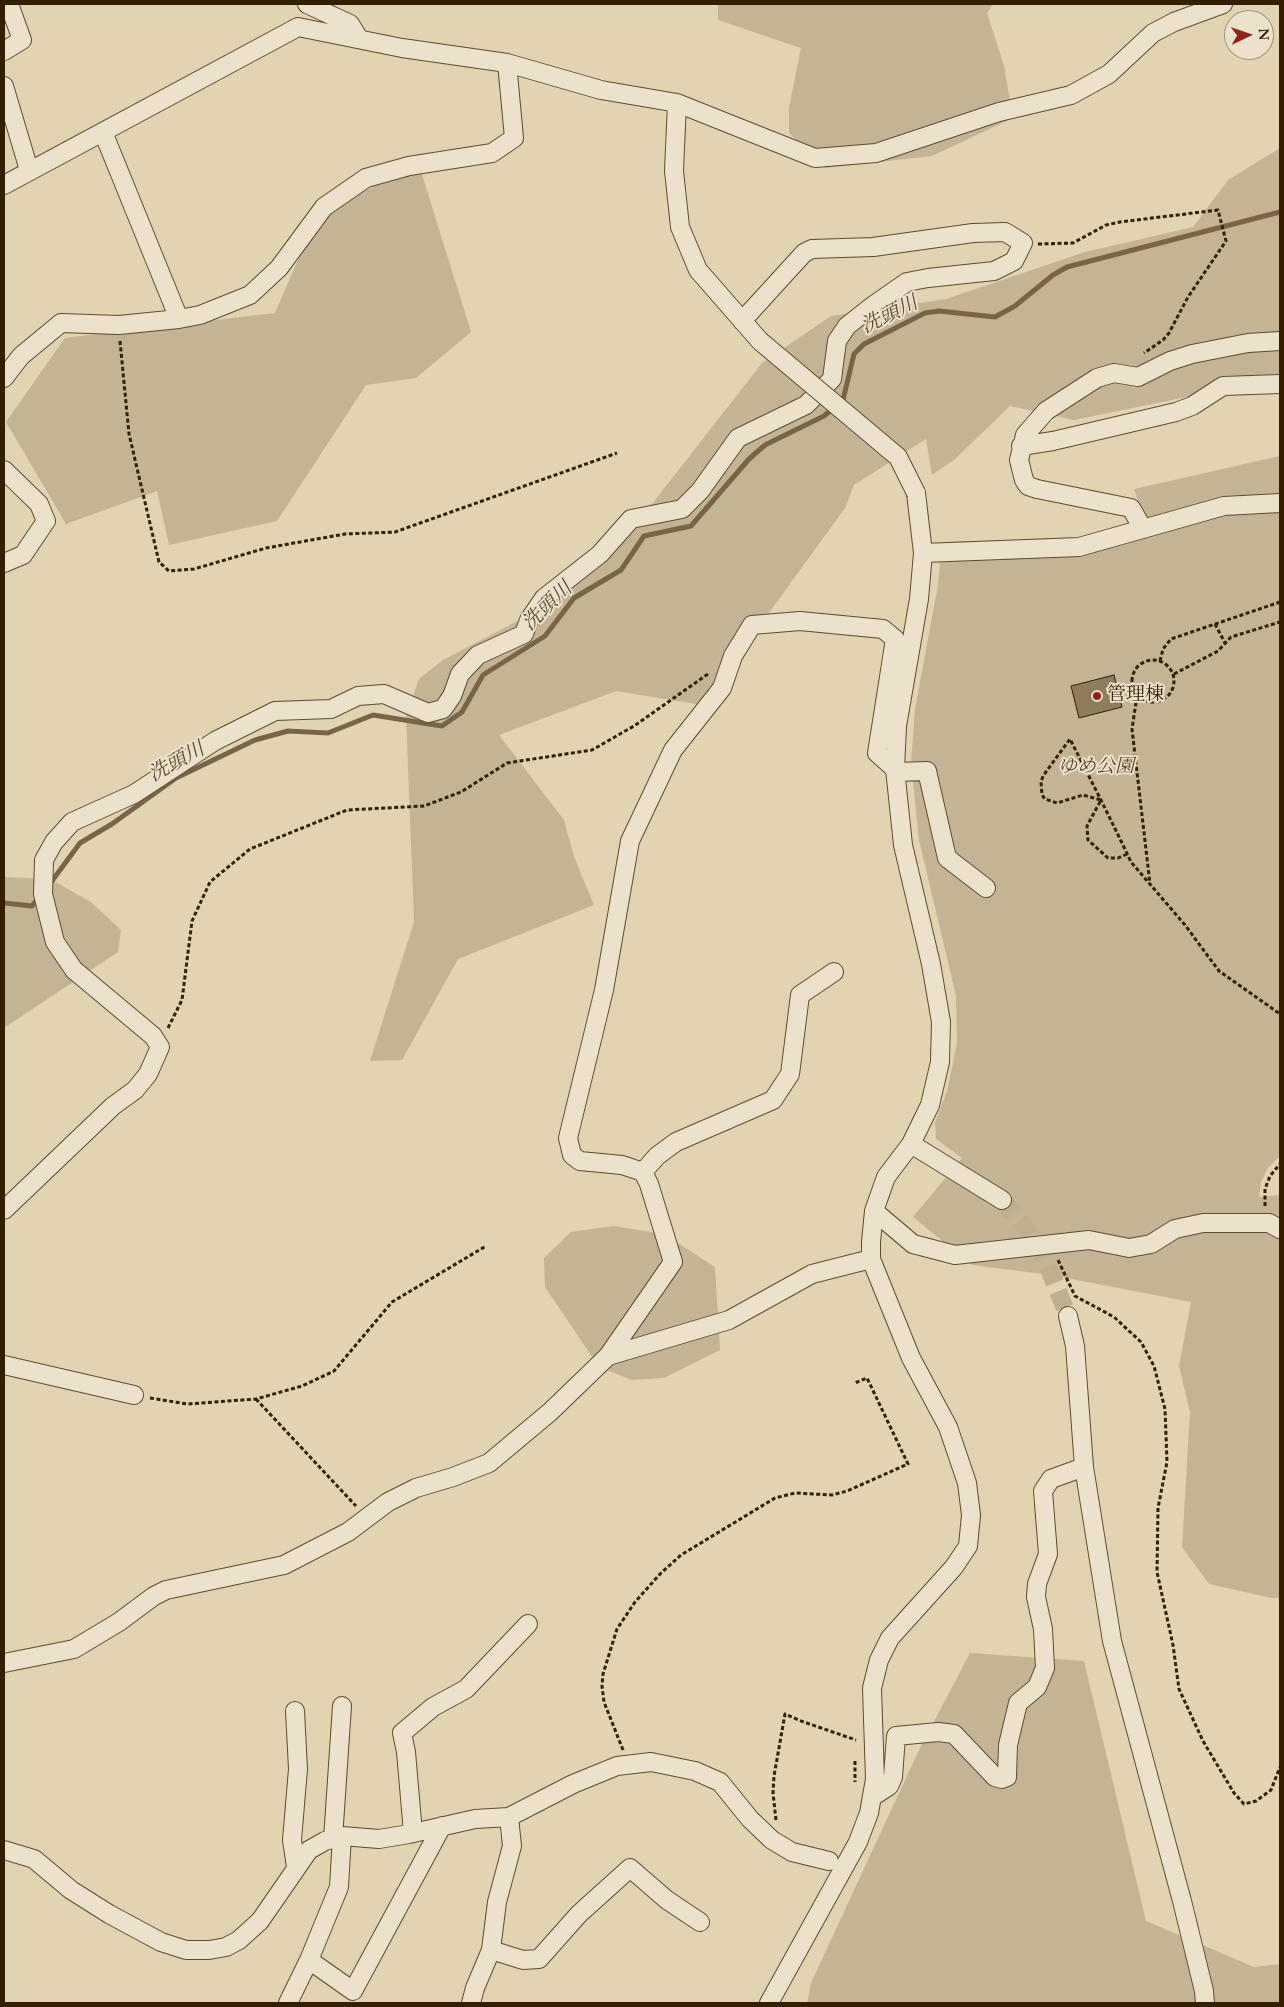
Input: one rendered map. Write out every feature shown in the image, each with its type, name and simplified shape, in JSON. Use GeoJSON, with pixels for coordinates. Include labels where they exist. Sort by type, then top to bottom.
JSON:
{"type":"FeatureCollection","features":[{"type":"Feature","properties":{"kind":"street"},"geometry":{"type":"LineString","coordinates":[[4,51],[22,40],[9,4]]}},
{"type":"Feature","properties":{"kind":"street"},"geometry":{"type":"LineString","coordinates":[[307,4],[350,24],[358,37]]}},
{"type":"Feature","properties":{"kind":"street"},"geometry":{"type":"LineString","coordinates":[[4,185],[298,27],[358,37],[402,48],[507,63],[601,90],[678,103],[816,158],[876,153],[999,112],[1071,95],[1109,74],[1153,33],[1174,22],[1223,4]]}},
{"type":"Feature","properties":{"kind":"street"},"geometry":{"type":"LineString","coordinates":[[4,378],[21,356],[61,323],[119,325],[179,319],[200,315],[250,295],[279,268],[324,207],[366,178],[409,166],[492,153],[514,138],[507,63]]}},
{"type":"Feature","properties":{"kind":"street"},"geometry":{"type":"LineString","coordinates":[[4,86],[29,170]]}},
{"type":"Feature","properties":{"kind":"street"},"geometry":{"type":"LineString","coordinates":[[678,103],[674,171],[680,227],[698,270],[760,341],[898,457],[916,493],[923,553],[919,599],[897,726],[895,771],[903,845],[932,964],[941,1022],[940,1062],[930,1105],[911,1144],[886,1177],[874,1211],[871,1259],[912,1358],[948,1427],[966,1483],[970,1515],[968,1546],[954,1568],[890,1638],[879,1660],[872,1688],[874,1779],[872,1800],[858,1842],[770,2003]]}},
{"type":"Feature","properties":{"kind":"street"},"geometry":{"type":"LineString","coordinates":[[103,132],[179,319]]}},
{"type":"Feature","properties":{"kind":"street"},"geometry":{"type":"LineString","coordinates":[[4,1210],[113,1106],[135,1090],[148,1074],[160,1047],[153,1036],[74,970],[55,942],[42,894],[44,860],[54,842],[72,822],[134,794],[215,741],[275,711],[331,709],[358,696],[384,694],[428,713],[443,709],[452,696],[460,674],[478,654],[524,634],[529,620],[544,598],[600,554],[631,519],[682,509],[700,491],[738,438],[806,405],[832,379],[837,341],[847,326],[906,282],[994,271],[1014,261],[1023,243],[1005,232],[973,234],[873,247],[812,249],[804,253],[742,321]]}},
{"type":"Feature","properties":{"kind":"street"},"geometry":{"type":"LineString","coordinates":[[1143,529],[1131,508],[1037,490],[1028,486],[1021,473],[1019,460],[1025,435],[1046,411],[1098,378],[1114,373],[1138,377],[1170,361],[1192,354],[1248,343],[1280,341]]}},
{"type":"Feature","properties":{"kind":"street"},"geometry":{"type":"LineString","coordinates":[[1021,446],[1053,442],[1176,412],[1192,406],[1223,386],[1280,384]]}},
{"type":"Feature","properties":{"kind":"street"},"geometry":{"type":"LineString","coordinates":[[4,470],[39,504],[46,521],[23,555],[4,562]]}},
{"type":"Feature","properties":{"kind":"street"},"geometry":{"type":"LineString","coordinates":[[923,553],[1079,547],[1224,506],[1280,503]]}},
{"type":"Feature","properties":{"kind":"street"},"geometry":{"type":"LineString","coordinates":[[4,1663],[74,1649],[119,1622],[154,1596],[166,1590],[284,1565],[348,1532],[366,1517],[416,1488],[453,1477],[489,1462],[550,1412],[608,1356],[673,1262],[649,1184],[643,1172],[622,1166],[580,1161],[572,1155],[568,1138],[604,990],[630,841],[673,750],[722,688],[733,656],[752,625],[800,621],[883,629],[895,639],[876,753],[895,771],[927,771],[947,858],[986,888]]}},
{"type":"Feature","properties":{"kind":"street"},"geometry":{"type":"LineString","coordinates":[[643,1172],[657,1156],[676,1142],[773,1100],[790,1074],[800,995],[834,972]]}},
{"type":"Feature","properties":{"kind":"street"},"geometry":{"type":"LineString","coordinates":[[911,1144],[1002,1200]]}},
{"type":"Feature","properties":{"kind":"street"},"geometry":{"type":"LineString","coordinates":[[874,1211],[913,1244],[955,1255],[988,1253],[1089,1240],[1129,1248],[1151,1244],[1175,1229],[1203,1223],[1275,1226]]}},
{"type":"Feature","properties":{"kind":"street"},"geometry":{"type":"LineString","coordinates":[[608,1356],[729,1320],[812,1274],[871,1259]]}},
{"type":"Feature","properties":{"kind":"street"},"geometry":{"type":"LineString","coordinates":[[1068,1316],[1075,1346],[1084,1467],[1112,1640],[1182,1900],[1204,1991],[1205,2003]]}},
{"type":"Feature","properties":{"kind":"street"},"geometry":{"type":"LineString","coordinates":[[4,1365],[134,1395]]}},
{"type":"Feature","properties":{"kind":"street"},"geometry":{"type":"LineString","coordinates":[[872,1800],[889,1786],[893,1777],[896,1736],[938,1732],[954,1734],[995,1777],[1002,1779],[1007,1777],[1008,1745],[1018,1703],[1036,1688],[1045,1668],[1043,1629],[1036,1597],[1037,1584],[1048,1554],[1043,1492],[1051,1479],[1084,1467]]}},
{"type":"Feature","properties":{"kind":"street"},"geometry":{"type":"LineString","coordinates":[[412,1834],[406,1752],[402,1733],[433,1707],[466,1689],[528,1624]]}},
{"type":"Feature","properties":{"kind":"street"},"geometry":{"type":"LineString","coordinates":[[288,2003],[309,1960],[339,1886],[338,1837],[342,1706]]}},
{"type":"Feature","properties":{"kind":"street"},"geometry":{"type":"LineString","coordinates":[[295,1711],[298,1769],[292,1840],[296,1866]]}},
{"type":"Feature","properties":{"kind":"street"},"geometry":{"type":"LineString","coordinates":[[4,1850],[34,1859],[71,1890],[109,1914],[161,1942],[186,1950],[209,1950],[226,1947],[239,1940],[260,1921],[296,1866],[309,1850],[338,1837],[379,1839],[412,1834],[475,1820],[509,1817],[573,1784],[623,1766],[650,1762],[695,1771],[720,1782],[750,1819],[772,1840],[792,1852],[829,1861]]}},
{"type":"Feature","properties":{"kind":"street"},"geometry":{"type":"LineString","coordinates":[[471,2003],[475,1988],[491,1950],[498,1902],[512,1846],[509,1817]]}},
{"type":"Feature","properties":{"kind":"street"},"geometry":{"type":"LineString","coordinates":[[309,1960],[353,1991],[442,1826]]}},
{"type":"Feature","properties":{"kind":"street"},"geometry":{"type":"LineString","coordinates":[[491,1950],[523,1960],[539,1958],[579,1914],[630,1868],[667,1900],[700,1922]]}},
{"type":"Feature","properties":{"kind":"path"},"geometry":{"type":"LineString","coordinates":[[1023,243],[1073,243],[1113,224],[1218,210],[1226,241],[1188,297],[1170,333],[1163,340],[1138,356]]}},
{"type":"Feature","properties":{"kind":"path"},"geometry":{"type":"LineString","coordinates":[[119,325],[129,434],[159,562],[169,571],[194,568],[266,548],[345,534],[395,532],[617,453]]}},
{"type":"Feature","properties":{"kind":"path"},"geometry":{"type":"LineString","coordinates":[[1160,661],[1163,649],[1171,638],[1280,602]]}},
{"type":"Feature","properties":{"kind":"path"},"geometry":{"type":"LineString","coordinates":[[1174,674],[1218,651],[1231,637],[1248,630],[1280,622]]}},
{"type":"Feature","properties":{"kind":"path"},"geometry":{"type":"LineString","coordinates":[[1215,624],[1225,643]]}},
{"type":"Feature","properties":{"kind":"path"},"geometry":{"type":"LineString","coordinates":[[1137,696],[1144,701],[1161,702],[1173,691],[1174,674],[1169,667],[1160,661],[1146,661],[1134,672],[1132,681],[1137,696],[1132,729],[1150,885]]}},
{"type":"Feature","properties":{"kind":"path"},"geometry":{"type":"LineString","coordinates":[[160,1047],[182,1000],[192,921],[210,882],[250,848],[347,810],[424,806],[460,792],[507,763],[592,750],[634,726],[710,673]]}},
{"type":"Feature","properties":{"kind":"path"},"geometry":{"type":"LineString","coordinates":[[1101,800],[1083,795],[1057,803],[1046,799],[1042,795],[1041,782],[1043,776],[1070,738],[1101,800],[1127,854],[1150,885],[1185,925],[1219,970],[1280,1014]]}},
{"type":"Feature","properties":{"kind":"path"},"geometry":{"type":"LineString","coordinates":[[1101,800],[1087,826],[1088,840],[1108,858],[1118,858],[1127,854]]}},
{"type":"Feature","properties":{"kind":"path"},"geometry":{"type":"LineString","coordinates":[[1275,1226],[1265,1212],[1265,1189],[1270,1176],[1280,1164]]}},
{"type":"Feature","properties":{"kind":"path"},"geometry":{"type":"LineString","coordinates":[[1051,1244],[1075,1296],[1114,1317],[1141,1342],[1154,1366],[1165,1410],[1167,1462],[1158,1508],[1157,1572],[1170,1628],[1179,1689],[1204,1740],[1234,1793],[1244,1804],[1256,1801],[1270,1790],[1280,1767]]}},
{"type":"Feature","properties":{"kind":"path"},"geometry":{"type":"LineString","coordinates":[[134,1395],[187,1404],[256,1399],[302,1386],[334,1371],[392,1302],[486,1246]]}},
{"type":"Feature","properties":{"kind":"path"},"geometry":{"type":"LineString","coordinates":[[623,1766],[623,1747],[604,1702],[602,1686],[604,1674],[617,1629],[635,1602],[660,1574],[682,1555],[775,1498],[795,1493],[832,1495],[847,1492],[908,1464],[868,1378],[855,1383]]}},
{"type":"Feature","properties":{"kind":"path"},"geometry":{"type":"LineString","coordinates":[[256,1399],[366,1517]]}},
{"type":"Feature","properties":{"kind":"path"},"geometry":{"type":"LineString","coordinates":[[772,1840],[776,1829],[774,1776],[785,1714],[856,1739],[856,1747]]}},
{"type":"Feature","properties":{"kind":"path"},"geometry":{"type":"LineString","coordinates":[[855,1755],[856,1788],[872,1800]]}},
{"type":"Feature","properties":{"kind":"green space"},"geometry":{"type":"Polygon","coordinates":[[[718,4],[993,4],[987,13],[1004,66],[1013,118],[932,156],[825,168],[789,133],[789,108],[801,48],[718,20],[718,4]]]}},
{"type":"Feature","properties":{"kind":"green space"},"geometry":{"type":"Polygon","coordinates":[[[1280,148],[1280,378],[1074,420],[1010,406],[955,459],[932,475],[926,439],[854,485],[845,508],[702,705],[616,691],[499,735],[564,820],[574,857],[594,905],[458,959],[402,1060],[370,1061],[414,922],[406,716],[419,679],[443,660],[550,604],[602,561],[652,504],[762,363],[831,316],[946,299],[1085,252],[1193,227],[1228,180],[1280,148]]]}},
{"type":"Feature","properties":{"kind":"green space"},"geometry":{"type":"Polygon","coordinates":[[[419,165],[471,332],[416,378],[366,385],[277,521],[169,545],[157,491],[66,524],[6,422],[65,338],[275,313],[318,213],[419,165]]]}},
{"type":"Feature","properties":{"kind":"green space","name":"ゆめ公園"},"geometry":{"type":"Polygon","coordinates":[[[1280,456],[1280,1156],[1268,1168],[1261,1182],[1259,1197],[1280,1195],[1280,1598],[1272,1598],[1209,1584],[1182,1547],[1190,1412],[1179,1366],[1191,1302],[1051,1275],[972,1265],[913,1217],[962,1158],[936,1139],[935,1123],[947,1091],[957,1043],[956,996],[919,840],[911,762],[915,709],[938,585],[942,542],[1078,538],[1144,518],[1134,489],[1280,456]]]}},
{"type":"Feature","properties":{"kind":"green space"},"geometry":{"type":"Polygon","coordinates":[[[4,877],[50,879],[91,902],[121,930],[118,952],[4,1028],[4,877]]]}},
{"type":"Feature","properties":{"kind":"green space"},"geometry":{"type":"Polygon","coordinates":[[[613,1226],[664,1234],[715,1267],[720,1350],[664,1378],[632,1380],[599,1367],[545,1287],[544,1258],[571,1232],[613,1226]]]}},
{"type":"Feature","properties":{"kind":"green space"},"geometry":{"type":"Polygon","coordinates":[[[970,1653],[1084,1661],[1146,1921],[1254,1967],[1280,1964],[1280,2003],[807,2003],[811,1983],[918,1752],[970,1653]]]}},
{"type":"Feature","properties":{"kind":"building","name":"管理棟"},"geometry":{"type":"Polygon","coordinates":[[[1114,675],[1122,707],[1079,718],[1071,686],[1114,675]]]}},
{"type":"Feature","properties":{"kind":"waterway","name":"洗頭川"},"geometry":{"type":"LineString","coordinates":[[49,885],[80,843],[112,824],[176,778],[255,740],[288,731],[328,733],[373,715],[442,726],[462,712],[483,675],[545,636],[574,598],[621,570],[644,536],[691,526],[749,459],[765,445],[824,416],[843,400],[854,354],[864,344],[925,313],[939,311],[995,317],[1015,306],[1053,275],[1067,267],[1280,212]]}},
{"type":"Feature","properties":{"kind":"waterway","name":"洗頭川"},"geometry":{"type":"LineString","coordinates":[[4,903],[32,906],[40,896]]}},
{"type":"Feature","properties":{"kind":"tunnel"},"geometry":{"type":"LineString","coordinates":[[1002,1200],[1026,1228],[1047,1264],[1068,1316]]}},
{"type":"Feature","properties":{"kind":"place","name":"管理棟"},"geometry":{"type":"Point","coordinates":[1097,696]}}]}
